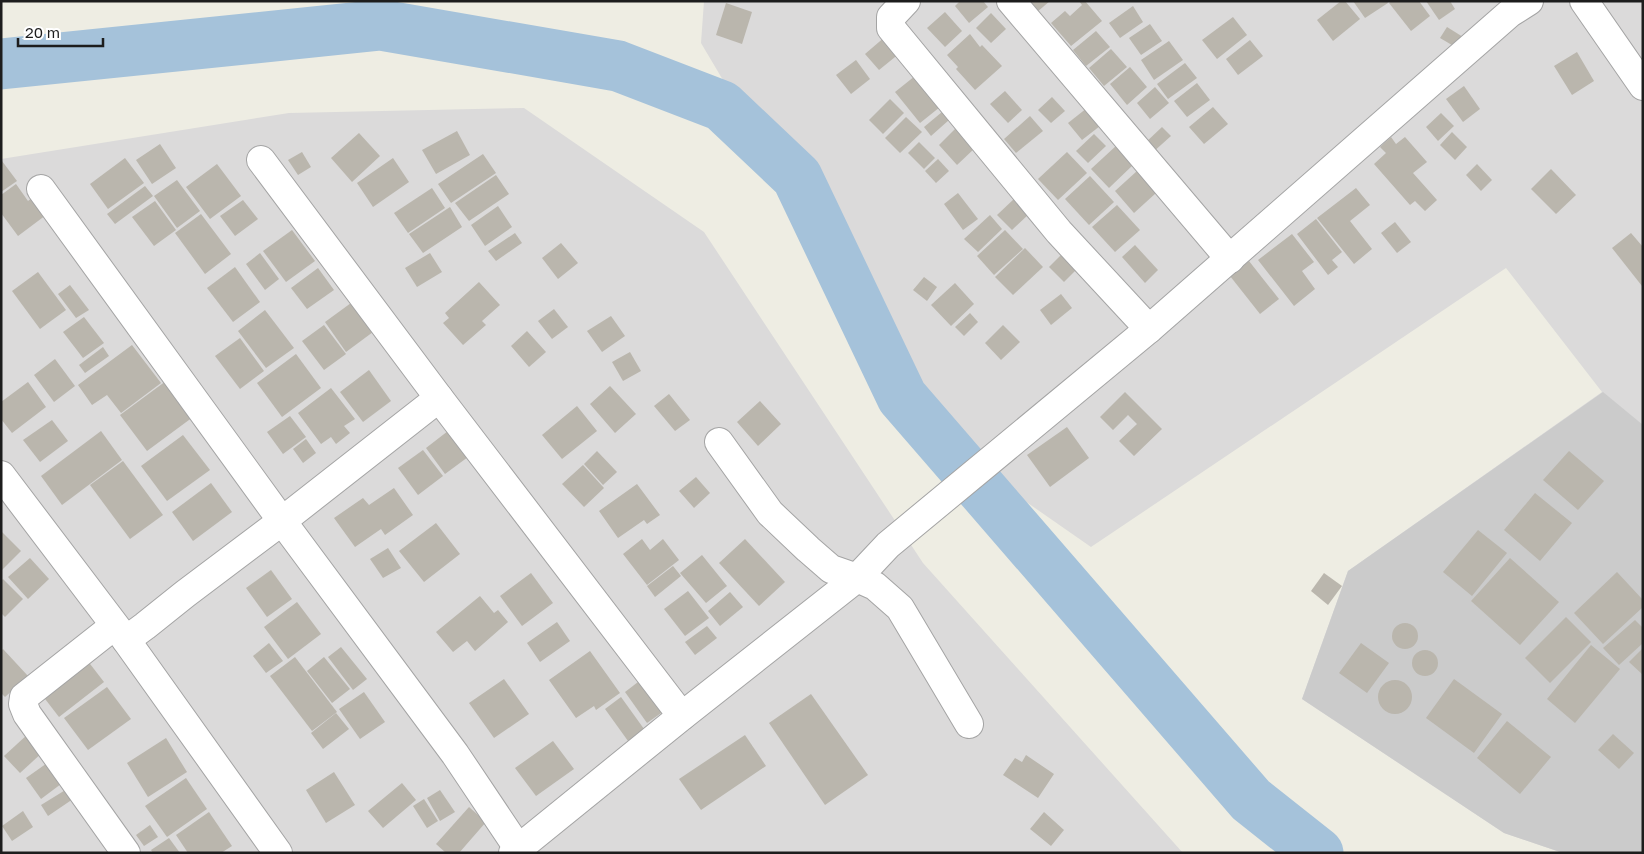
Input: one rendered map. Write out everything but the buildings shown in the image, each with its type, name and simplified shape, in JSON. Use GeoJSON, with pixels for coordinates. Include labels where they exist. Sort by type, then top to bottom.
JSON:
{"type":"FeatureCollection","features":[{"type":"Feature","properties":{"kind":"street"},"geometry":{"type":"LineString","coordinates":[[906,1],[892,17],[890,28],[1059,232],[1149,329]]}},
{"type":"Feature","properties":{"kind":"street"},"geometry":{"type":"LineString","coordinates":[[1011,1],[1230,259]]}},
{"type":"Feature","properties":{"kind":"street"},"geometry":{"type":"LineString","coordinates":[[41,189],[282,521],[455,754],[515,850],[857,578],[888,545],[1149,329],[1510,13],[1529,1]]}},
{"type":"Feature","properties":{"kind":"street"},"geometry":{"type":"LineString","coordinates":[[1584,1],[1643,86]]}},
{"type":"Feature","properties":{"kind":"street"},"geometry":{"type":"LineString","coordinates":[[262,160],[439,398],[682,716]]}},
{"type":"Feature","properties":{"kind":"street"},"geometry":{"type":"LineString","coordinates":[[126,853],[27,714],[23,704],[24,697],[120,633],[185,594],[439,398]]}},
{"type":"Feature","properties":{"kind":"street"},"geometry":{"type":"LineString","coordinates":[[719,442],[770,513],[831,570],[875,586],[900,608],[969,724]]}},
{"type":"Feature","properties":{"kind":"street"},"geometry":{"type":"LineString","coordinates":[[1,475],[120,633],[278,853]]}},
{"type":"Feature","properties":{"kind":"shaded area"},"geometry":{"type":"Polygon","coordinates":[[[704,1],[1643,1],[1643,853],[1563,853],[1504,833],[1302,699],[1348,571],[1602,392],[1506,268],[1091,547],[1012,492],[923,417],[701,43],[704,1]]]}},
{"type":"Feature","properties":{"kind":"shaded area"},"geometry":{"type":"Polygon","coordinates":[[[524,108],[704,232],[923,563],[1183,853],[1,853],[1,159],[289,113],[524,108]]]}},
{"type":"Feature","properties":{"kind":"shaded area"},"geometry":{"type":"Polygon","coordinates":[[[1603,392],[1643,425],[1643,853],[1563,853],[1504,833],[1302,699],[1348,571],[1603,392]]]}},
{"type":"Feature","properties":{"kind":"waterway"},"geometry":{"type":"LineString","coordinates":[[1,64],[381,25],[618,66],[722,106],[797,177],[902,397],[1251,800],[1318,853]]}}]}
